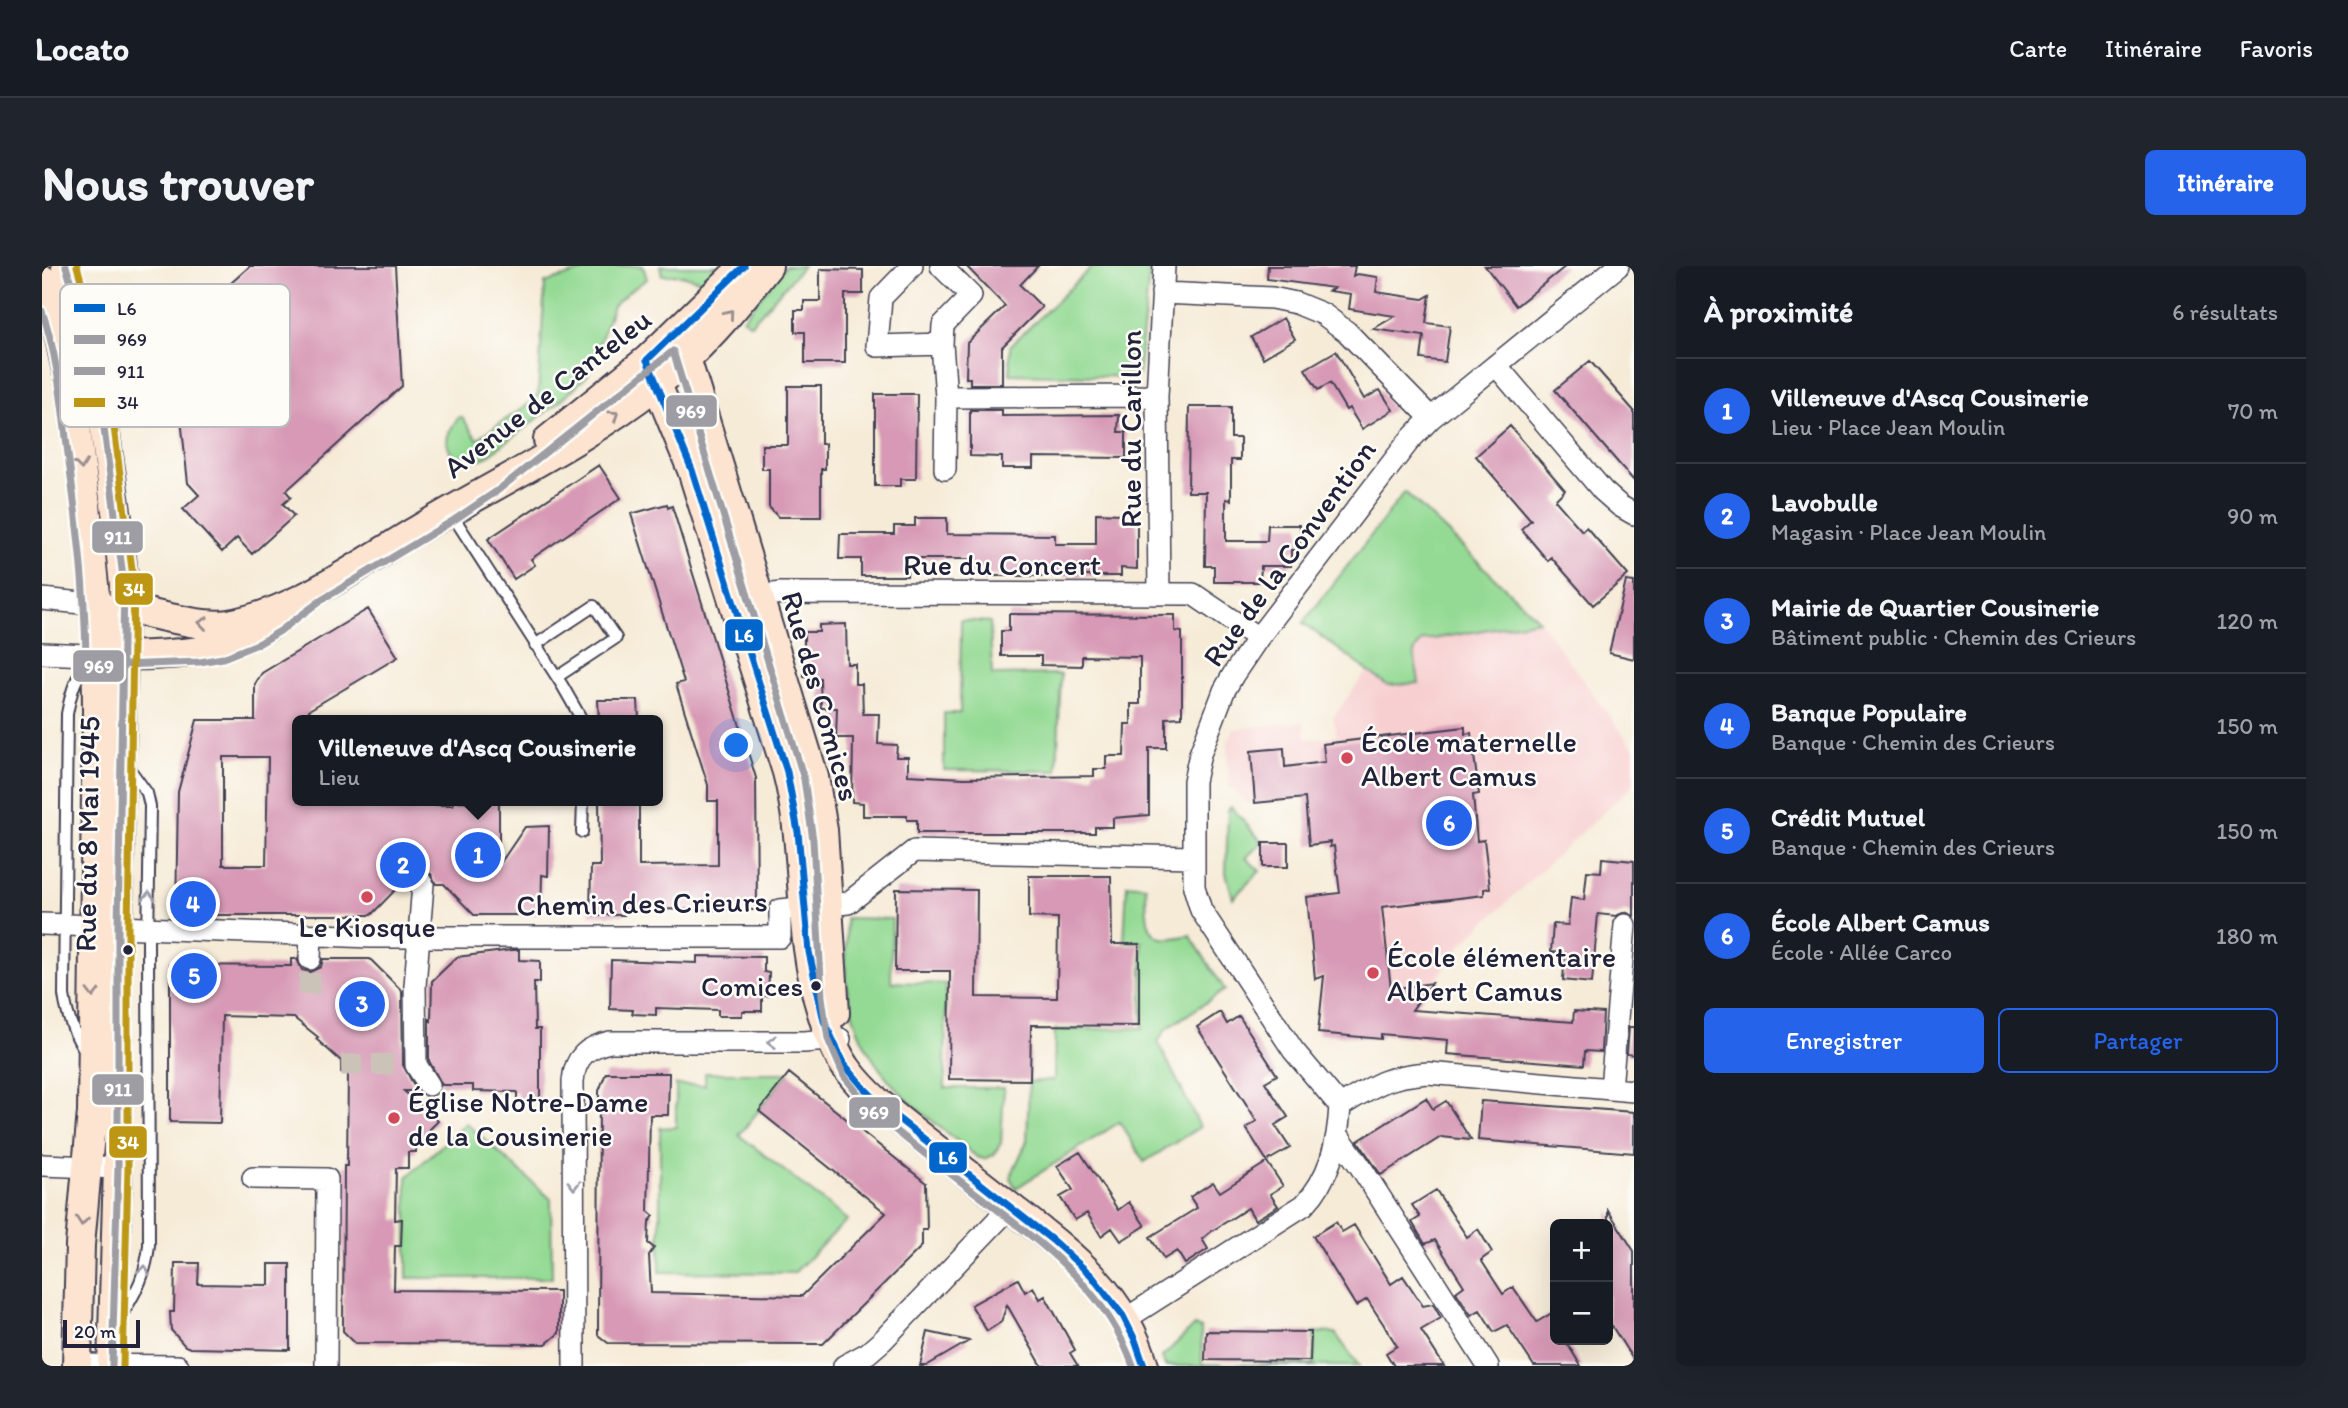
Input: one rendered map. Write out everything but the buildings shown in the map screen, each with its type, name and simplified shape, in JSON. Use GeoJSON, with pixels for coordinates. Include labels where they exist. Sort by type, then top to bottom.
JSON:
{"type":"FeatureCollection","features":[{"type":"Feature","properties":{"kind":"street","name":"Rue du 8 Mai 1945"},"geometry":{"type":"LineString","coordinates":[[66,266],[71,284]]}},
{"type":"Feature","properties":{"kind":"street","name":"Avenue de Canteleu"},"geometry":{"type":"LineString","coordinates":[[110,656],[199,652],[238,642],[274,622],[314,592],[449,511],[587,433],[682,345],[744,266]]}},
{"type":"Feature","properties":{"kind":"street","name":"Avenue de Canteleu"},"geometry":{"type":"LineString","coordinates":[[682,345],[723,320],[768,266]]}},
{"type":"Feature","properties":{"kind":"street"},"geometry":{"type":"LineString","coordinates":[[912,266],[881,298],[877,346],[942,344]]}},
{"type":"Feature","properties":{"kind":"street"},"geometry":{"type":"LineString","coordinates":[[941,266],[971,296],[943,325],[945,470]]}},
{"type":"Feature","properties":{"kind":"street","name":"Rue du Carillon"},"geometry":{"type":"LineString","coordinates":[[1159,594],[1157,396],[1164,266]]}},
{"type":"Feature","properties":{"kind":"street","name":"Rue de la Convention"},"geometry":{"type":"LineString","coordinates":[[1340,1106],[1293,1050],[1207,921],[1196,897],[1194,781],[1200,754],[1224,691],[1258,638],[1409,441],[1431,418],[1618,266]]}},
{"type":"Feature","properties":{"kind":"street","name":"Rue du 8 Mai 1945"},"geometry":{"type":"LineString","coordinates":[[42,279],[60,339]]}},
{"type":"Feature","properties":{"kind":"street"},"geometry":{"type":"LineString","coordinates":[[1163,293],[1272,298],[1296,303],[1323,314],[1347,332],[1431,418]]}},
{"type":"Feature","properties":{"kind":"street","name":"Rue des Comices"},"geometry":{"type":"LineString","coordinates":[[682,345],[745,598]]}},
{"type":"Feature","properties":{"kind":"street"},"geometry":{"type":"LineString","coordinates":[[1496,365],[1603,491],[1634,514]]}},
{"type":"Feature","properties":{"kind":"street","name":"Rue des Comices"},"geometry":{"type":"LineString","coordinates":[[652,372],[745,598],[814,777],[823,830],[815,907],[832,985],[836,1040],[861,1084],[895,1116],[1086,1269],[1108,1295],[1124,1320],[1137,1344],[1144,1366]]}},
{"type":"Feature","properties":{"kind":"street"},"geometry":{"type":"LineString","coordinates":[[946,397],[1157,396]]}},
{"type":"Feature","properties":{"kind":"street","name":"Rue du 8 Mai 1945"},"geometry":{"type":"LineString","coordinates":[[76,427],[96,605],[110,656],[121,758],[92,1059],[88,1167],[80,1245],[77,1365]]}},
{"type":"Feature","properties":{"kind":"street","name":"Rue du 8 Mai 1945"},"geometry":{"type":"LineString","coordinates":[[104,427],[122,560],[124,608],[110,656],[106,927],[118,1168],[112,1366]]}},
{"type":"Feature","properties":{"kind":"street","name":"Avenue de Canteleu"},"geometry":{"type":"LineString","coordinates":[[124,608],[199,623],[226,624],[269,612],[314,592]]}},
{"type":"Feature","properties":{"kind":"street","name":"Rue du Concert"},"geometry":{"type":"LineString","coordinates":[[745,598],[781,593],[1193,594],[1258,638]]}},
{"type":"Feature","properties":{"kind":"street"},"geometry":{"type":"LineString","coordinates":[[42,599],[124,608]]}},
{"type":"Feature","properties":{"kind":"street"},"geometry":{"type":"LineString","coordinates":[[42,653],[110,656]]}},
{"type":"Feature","properties":{"kind":"street","name":"Chemin des Crieurs"},"geometry":{"type":"LineString","coordinates":[[419,937],[780,936],[780,910],[848,903],[914,851],[1194,857]]}},
{"type":"Feature","properties":{"kind":"street"},"geometry":{"type":"LineString","coordinates":[[423,884],[408,1065],[429,1085]]}},
{"type":"Feature","properties":{"kind":"street"},"geometry":{"type":"LineString","coordinates":[[42,924],[419,937]]}},
{"type":"Feature","properties":{"kind":"street"},"geometry":{"type":"LineString","coordinates":[[1611,1089],[1625,925]]}},
{"type":"Feature","properties":{"kind":"street"},"geometry":{"type":"LineString","coordinates":[[310,959],[311,935]]}},
{"type":"Feature","properties":{"kind":"street"},"geometry":{"type":"LineString","coordinates":[[574,1366],[573,1081],[576,1063],[583,1054],[591,1048],[610,1042],[836,1040]]}},
{"type":"Feature","properties":{"kind":"street"},"geometry":{"type":"LineString","coordinates":[[1124,1320],[1304,1205],[1327,1174],[1337,1134],[1340,1106],[1379,1082],[1402,1075],[1428,1073],[1634,1091]]}},
{"type":"Feature","properties":{"kind":"street"},"geometry":{"type":"LineString","coordinates":[[1337,1134],[1488,1366]]}},
{"type":"Feature","properties":{"kind":"street"},"geometry":{"type":"LineString","coordinates":[[42,1165],[118,1168]]}},
{"type":"Feature","properties":{"kind":"street"},"geometry":{"type":"LineString","coordinates":[[253,1178],[327,1178],[326,1366]]}},
{"type":"Feature","properties":{"kind":"street"},"geometry":{"type":"LineString","coordinates":[[844,1366],[868,1353],[883,1340],[1010,1207]]}},
{"type":"Feature","properties":{"kind":"street"},"geometry":{"type":"LineString","coordinates":[[77,1365],[178,1366]]}},
{"type":"Feature","properties":{"kind":"lane"},"geometry":{"type":"LineString","coordinates":[[449,511],[579,715]]}},
{"type":"Feature","properties":{"kind":"lane"},"geometry":{"type":"LineString","coordinates":[[536,645],[594,606],[616,638],[557,677]]}},
{"type":"Feature","properties":{"kind":"lane"},"geometry":{"type":"LineString","coordinates":[[92,1059],[78,1041],[66,1011],[64,995],[67,714],[76,679],[84,667],[110,656]]}},
{"type":"Feature","properties":{"kind":"lane"},"geometry":{"type":"LineString","coordinates":[[113,1330],[142,1281],[149,1245],[150,806],[148,793],[121,758]]}},
{"type":"Feature","properties":{"kind":"lane"},"geometry":{"type":"LineString","coordinates":[[582,832],[583,806]]}},
{"type":"Feature","properties":{"kind":"shaded area"},"geometry":{"type":"Polygon","coordinates":[[[1539,620],[1634,749],[1634,784],[1465,941],[1393,1035],[1381,1034],[1381,1039],[1318,1033],[1321,977],[1315,979],[1307,903],[1313,902],[1312,896],[1340,892],[1334,846],[1330,847],[1330,842],[1309,845],[1304,798],[1248,804],[1229,786],[1227,744],[1234,729],[1304,722],[1306,739],[1337,736],[1333,717],[1367,671],[1387,685],[1419,683],[1414,652],[1422,641],[1539,620]]]}},
{"type":"Feature","properties":{"kind":"green space"},"geometry":{"type":"Polygon","coordinates":[[[598,266],[643,266],[647,279],[613,306],[588,375],[558,403],[486,457],[474,461],[452,455],[447,440],[459,417],[462,417],[477,439],[530,403],[538,394],[545,283],[598,266]]]}},
{"type":"Feature","properties":{"kind":"green space"},"geometry":{"type":"Polygon","coordinates":[[[660,266],[720,266],[706,282],[681,275],[662,275],[660,266]]]}},
{"type":"Feature","properties":{"kind":"green space"},"geometry":{"type":"Polygon","coordinates":[[[785,266],[803,266],[751,324],[743,319],[785,266]]]}},
{"type":"Feature","properties":{"kind":"green space"},"geometry":{"type":"Polygon","coordinates":[[[1093,266],[1150,266],[1138,377],[1010,374],[1010,346],[1093,266]]]}},
{"type":"Feature","properties":{"kind":"green space"},"geometry":{"type":"Polygon","coordinates":[[[1405,492],[1539,620],[1422,641],[1414,652],[1419,683],[1387,685],[1303,623],[1405,492]]]}},
{"type":"Feature","properties":{"kind":"green space"},"geometry":{"type":"Polygon","coordinates":[[[961,620],[990,622],[992,675],[1061,674],[1057,771],[944,770],[944,713],[960,713],[961,620]]]}},
{"type":"Feature","properties":{"kind":"green space"},"geometry":{"type":"Polygon","coordinates":[[[1231,807],[1262,842],[1246,858],[1260,871],[1233,898],[1226,873],[1228,810],[1231,807]]]}},
{"type":"Feature","properties":{"kind":"green space"},"geometry":{"type":"Polygon","coordinates":[[[1127,884],[1146,886],[1147,916],[1156,935],[1169,939],[1190,935],[1225,990],[1166,1029],[1158,1042],[1200,1127],[1144,1162],[1120,1122],[1016,1188],[1010,1178],[1027,1141],[1029,1082],[1054,1080],[1055,1030],[1142,1028],[1142,942],[1124,941],[1127,884]]]}},
{"type":"Feature","properties":{"kind":"green space"},"geometry":{"type":"Polygon","coordinates":[[[846,918],[892,919],[891,982],[946,984],[945,1088],[1004,1088],[1001,1143],[994,1155],[984,1159],[977,1157],[934,1123],[895,1087],[865,1046],[848,993],[846,918]]]}},
{"type":"Feature","properties":{"kind":"green space"},"geometry":{"type":"Polygon","coordinates":[[[705,1073],[789,1073],[739,1135],[847,1220],[794,1273],[660,1272],[660,1128],[676,1127],[676,1085],[705,1085],[705,1073]]]}},
{"type":"Feature","properties":{"kind":"green space"},"geometry":{"type":"Polygon","coordinates":[[[466,1123],[551,1199],[552,1278],[407,1278],[407,1177],[466,1123]]]}},
{"type":"Feature","properties":{"kind":"green space"},"geometry":{"type":"Polygon","coordinates":[[[1194,1326],[1201,1329],[1202,1364],[1314,1364],[1314,1332],[1335,1333],[1359,1366],[1165,1366],[1162,1357],[1194,1326]]]}},
{"type":"Feature","properties":{"kind":"tunnel"},"geometry":{"type":"LineString","coordinates":[[309,994],[310,959]]}},
{"type":"Feature","properties":{"kind":"tunnel"},"geometry":{"type":"LineString","coordinates":[[341,1065],[401,1064]]}},
{"type":"Feature","properties":{"kind":"transit line","name":"911"},"geometry":{"type":"LineString","coordinates":[[66,266],[71,284]]}},
{"type":"Feature","properties":{"kind":"transit line","name":"34"},"geometry":{"type":"LineString","coordinates":[[77,266],[82,284]]}},
{"type":"Feature","properties":{"kind":"transit line","name":"L6"},"geometry":{"type":"LineString","coordinates":[[647,360],[744,266]]}},
{"type":"Feature","properties":{"kind":"transit line","name":"969"},"geometry":{"type":"LineString","coordinates":[[42,311],[60,391]]}},
{"type":"Feature","properties":{"kind":"transit line","name":"969"},"geometry":{"type":"LineString","coordinates":[[65,427],[80,555],[86,657],[89,664],[95,666],[200,662],[223,658],[260,643],[320,601],[454,520],[497,491],[673,351],[804,779],[813,840],[822,997],[828,1039],[844,1076],[871,1110],[1070,1270],[1106,1313],[1133,1366]]}},
{"type":"Feature","properties":{"kind":"transit line","name":"L6"},"geometry":{"type":"LineString","coordinates":[[647,360],[692,470],[787,772],[798,832],[809,952],[824,1021],[844,1064],[881,1105],[1052,1240],[1091,1275],[1123,1316],[1144,1366]]}},
{"type":"Feature","properties":{"kind":"transit line","name":"911"},"geometry":{"type":"LineString","coordinates":[[104,427],[124,585],[118,927],[118,1168],[112,1366]]}},
{"type":"Feature","properties":{"kind":"transit line","name":"34"},"geometry":{"type":"LineString","coordinates":[[114,427],[134,585],[128,927],[128,1168],[123,1366]]}},
{"type":"Feature","properties":{"kind":"place","name":"École maternelle Albert Camus"},"geometry":{"type":"Point","coordinates":[1347,758]}},
{"type":"Feature","properties":{"kind":"place","name":"École Albert Camus"},"geometry":{"type":"Point","coordinates":[1449,823]}},
{"type":"Feature","properties":{"kind":"place","name":"Villeneuve d'Ascq Cousinerie"},"geometry":{"type":"Point","coordinates":[478,855]}},
{"type":"Feature","properties":{"kind":"place","name":"Lavobulle"},"geometry":{"type":"Point","coordinates":[403,865]}},
{"type":"Feature","properties":{"kind":"place","name":"Le Kiosque"},"geometry":{"type":"Point","coordinates":[367,897]}},
{"type":"Feature","properties":{"kind":"place","name":"Banque Populaire"},"geometry":{"type":"Point","coordinates":[193,904]}},
{"type":"Feature","properties":{"kind":"place","name":"École élémentaire Albert Camus"},"geometry":{"type":"Point","coordinates":[1373,973]}},
{"type":"Feature","properties":{"kind":"place","name":"Crédit Mutuel"},"geometry":{"type":"Point","coordinates":[194,976]}},
{"type":"Feature","properties":{"kind":"place","name":"Comices"},"geometry":{"type":"Point","coordinates":[816,986]}},
{"type":"Feature","properties":{"kind":"place","name":"Mairie de Quartier Cousinerie"},"geometry":{"type":"Point","coordinates":[362,1004]}},
{"type":"Feature","properties":{"kind":"place","name":"Église Notre-Dame de la Cousinerie"},"geometry":{"type":"Point","coordinates":[394,1118]}}]}
